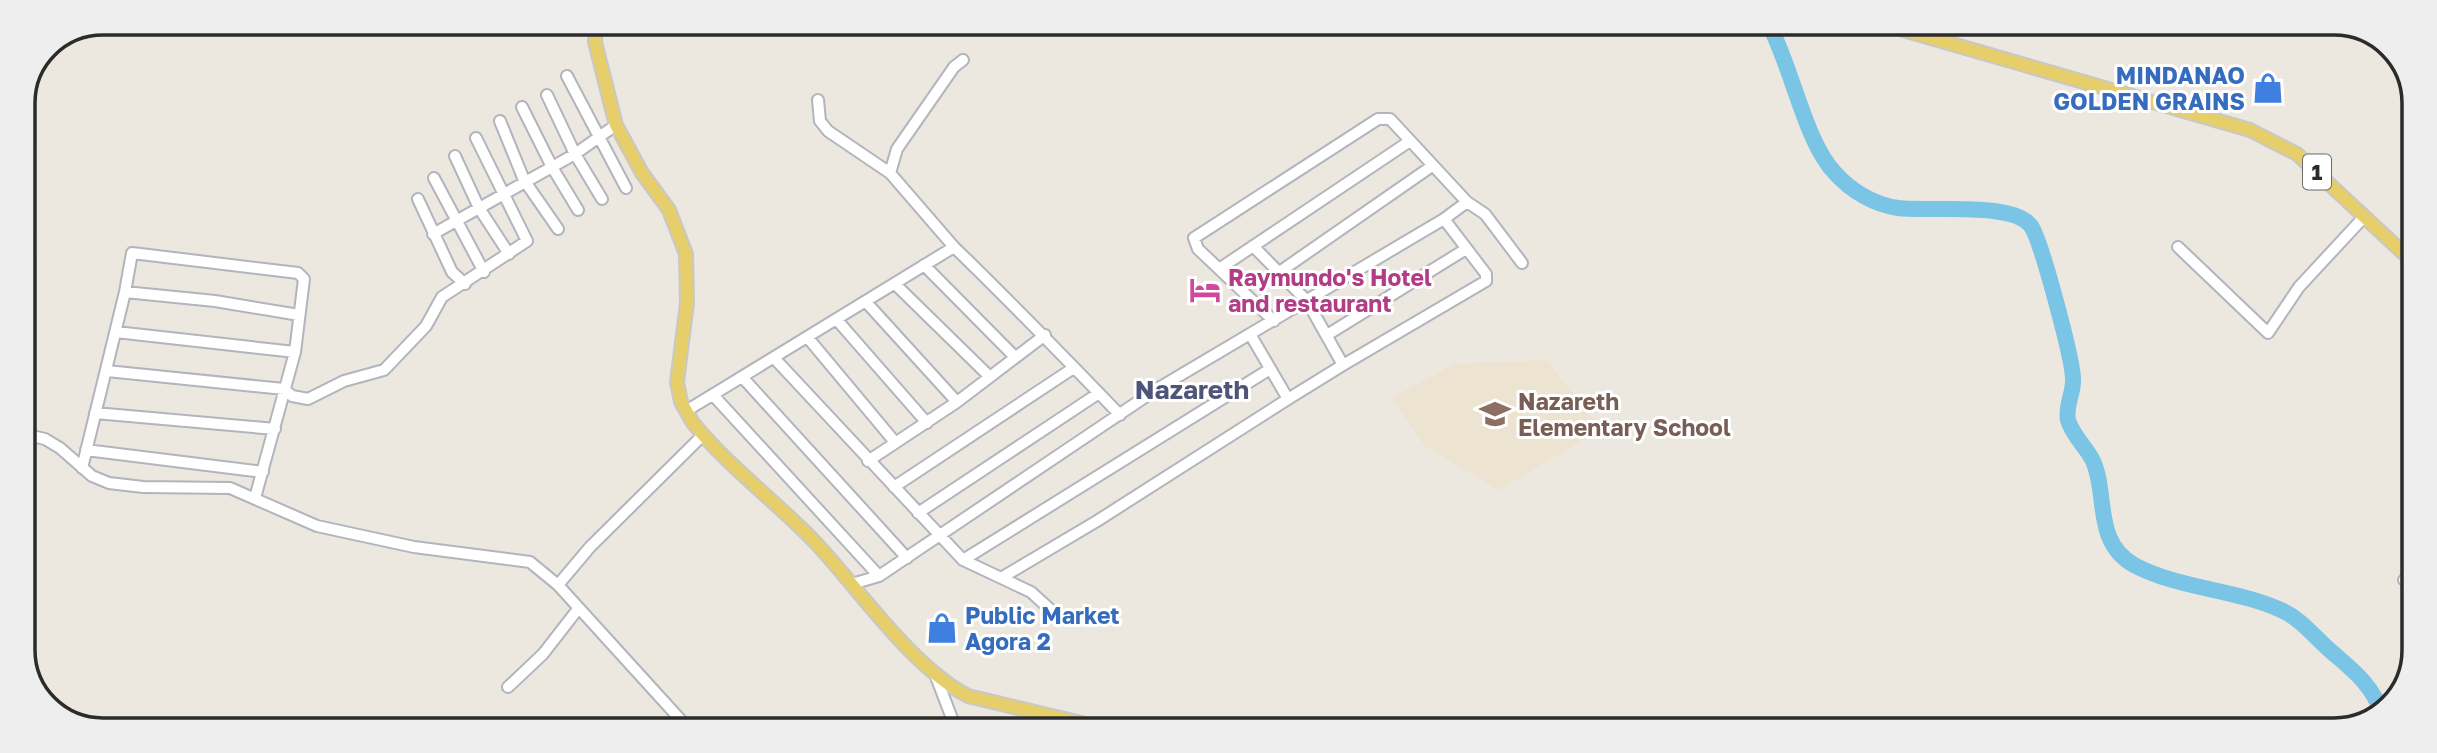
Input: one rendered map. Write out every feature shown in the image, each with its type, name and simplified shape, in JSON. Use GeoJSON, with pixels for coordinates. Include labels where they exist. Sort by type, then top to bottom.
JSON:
{"type":"FeatureCollection","features":[{"type":"Feature","properties":{"kind":"main road"},"geometry":{"type":"LineString","coordinates":[[595,35],[594,42],[616,125],[642,173],[669,211],[686,254],[687,303],[677,382],[686,411],[703,435],[787,514],[934,671],[968,696],[1060,718]]}},
{"type":"Feature","properties":{"kind":"main road","name":"1"},"geometry":{"type":"LineString","coordinates":[[1920,35],[2250,130],[2297,154],[2402,252]]}},
{"type":"Feature","properties":{"kind":"street"},"geometry":{"type":"LineString","coordinates":[[890,173],[897,149],[954,67],[963,60]]}},
{"type":"Feature","properties":{"kind":"street"},"geometry":{"type":"LineString","coordinates":[[567,76],[626,188]]}},
{"type":"Feature","properties":{"kind":"street"},"geometry":{"type":"LineString","coordinates":[[547,95],[575,154],[602,199]]}},
{"type":"Feature","properties":{"kind":"street"},"geometry":{"type":"LineString","coordinates":[[818,100],[820,121],[828,131],[890,173],[954,247],[1045,335],[1072,369],[1120,415]]}},
{"type":"Feature","properties":{"kind":"street"},"geometry":{"type":"LineString","coordinates":[[522,107],[552,167],[578,210]]}},
{"type":"Feature","properties":{"kind":"street"},"geometry":{"type":"LineString","coordinates":[[1274,321],[1195,245],[1197,234],[1378,119],[1390,119],[1467,202],[1485,214],[1522,263]]}},
{"type":"Feature","properties":{"kind":"street"},"geometry":{"type":"LineString","coordinates":[[500,121],[524,180],[558,229]]}},
{"type":"Feature","properties":{"kind":"street"},"geometry":{"type":"LineString","coordinates":[[433,234],[503,197],[524,180],[575,154],[616,125]]}},
{"type":"Feature","properties":{"kind":"street"},"geometry":{"type":"LineString","coordinates":[[107,371],[284,389],[292,396],[308,399],[344,381],[384,370],[426,326],[442,297],[484,272],[527,241],[476,138]]}},
{"type":"Feature","properties":{"kind":"street"},"geometry":{"type":"LineString","coordinates":[[1219,269],[1410,141]]}},
{"type":"Feature","properties":{"kind":"street"},"geometry":{"type":"LineString","coordinates":[[455,156],[479,208],[509,254]]}},
{"type":"Feature","properties":{"kind":"street"},"geometry":{"type":"LineString","coordinates":[[1278,274],[1432,166]]}},
{"type":"Feature","properties":{"kind":"street"},"geometry":{"type":"LineString","coordinates":[[434,178],[484,272]]}},
{"type":"Feature","properties":{"kind":"street"},"geometry":{"type":"LineString","coordinates":[[418,199],[452,272],[465,284]]}},
{"type":"Feature","properties":{"kind":"street"},"geometry":{"type":"LineString","coordinates":[[852,584],[879,576],[939,533],[1157,389],[1444,219],[1467,202]]}},
{"type":"Feature","properties":{"kind":"street"},"geometry":{"type":"LineString","coordinates":[[2179,247],[2268,333],[2299,287],[2363,218]]}},
{"type":"Feature","properties":{"kind":"street"},"geometry":{"type":"LineString","coordinates":[[1001,578],[1343,365],[1486,281],[1486,274],[1444,219]]}},
{"type":"Feature","properties":{"kind":"street"},"geometry":{"type":"LineString","coordinates":[[1253,246],[1307,301],[1343,365]]}},
{"type":"Feature","properties":{"kind":"street"},"geometry":{"type":"LineString","coordinates":[[686,411],[775,359],[954,247]]}},
{"type":"Feature","properties":{"kind":"street"},"geometry":{"type":"LineString","coordinates":[[1327,335],[1466,249]]}},
{"type":"Feature","properties":{"kind":"street"},"geometry":{"type":"LineString","coordinates":[[82,468],[107,371],[132,253],[298,273],[304,279],[295,352],[255,498]]}},
{"type":"Feature","properties":{"kind":"street"},"geometry":{"type":"LineString","coordinates":[[924,265],[1014,356]]}},
{"type":"Feature","properties":{"kind":"street"},"geometry":{"type":"LineString","coordinates":[[895,284],[989,376]]}},
{"type":"Feature","properties":{"kind":"street"},"geometry":{"type":"LineString","coordinates":[[125,292],[215,301],[299,315]]}},
{"type":"Feature","properties":{"kind":"street"},"geometry":{"type":"LineString","coordinates":[[866,302],[957,402]]}},
{"type":"Feature","properties":{"kind":"street"},"geometry":{"type":"LineString","coordinates":[[837,320],[927,423]]}},
{"type":"Feature","properties":{"kind":"street"},"geometry":{"type":"LineString","coordinates":[[116,332],[295,352]]}},
{"type":"Feature","properties":{"kind":"street"},"geometry":{"type":"LineString","coordinates":[[1250,334],[1288,399]]}},
{"type":"Feature","properties":{"kind":"street"},"geometry":{"type":"LineString","coordinates":[[868,461],[894,441],[957,402],[1045,335]]}},
{"type":"Feature","properties":{"kind":"street"},"geometry":{"type":"LineString","coordinates":[[808,338],[894,441]]}},
{"type":"Feature","properties":{"kind":"street"},"geometry":{"type":"LineString","coordinates":[[775,359],[963,561],[1031,592],[1053,612]]}},
{"type":"Feature","properties":{"kind":"street"},"geometry":{"type":"LineString","coordinates":[[894,487],[1072,369]]}},
{"type":"Feature","properties":{"kind":"street"},"geometry":{"type":"LineString","coordinates":[[963,561],[1269,369]]}},
{"type":"Feature","properties":{"kind":"street"},"geometry":{"type":"LineString","coordinates":[[743,378],[907,558]]}},
{"type":"Feature","properties":{"kind":"street"},"geometry":{"type":"LineString","coordinates":[[918,513],[1099,393]]}},
{"type":"Feature","properties":{"kind":"street"},"geometry":{"type":"LineString","coordinates":[[713,395],[879,576]]}},
{"type":"Feature","properties":{"kind":"street"},"geometry":{"type":"LineString","coordinates":[[95,413],[275,429]]}},
{"type":"Feature","properties":{"kind":"street"},"geometry":{"type":"LineString","coordinates":[[558,585],[590,547],[703,435]]}},
{"type":"Feature","properties":{"kind":"street"},"geometry":{"type":"LineString","coordinates":[[35,437],[60,448],[82,468],[108,483],[143,487],[230,488],[317,526],[414,547],[530,562],[558,585],[679,718]]}},
{"type":"Feature","properties":{"kind":"street"},"geometry":{"type":"LineString","coordinates":[[86,450],[263,472]]}},
{"type":"Feature","properties":{"kind":"street"},"geometry":{"type":"LineString","coordinates":[[508,687],[543,654],[578,609]]}},
{"type":"Feature","properties":{"kind":"street"},"geometry":{"type":"LineString","coordinates":[[934,671],[952,718]]}},
{"type":"Feature","properties":{"kind":"shaded area","name":"Nazareth Elementary School"},"geometry":{"type":"Polygon","coordinates":[[[1546,360],[1601,429],[1499,490],[1426,447],[1391,398],[1455,364],[1546,360]]]}},
{"type":"Feature","properties":{"kind":"waterway"},"geometry":{"type":"LineString","coordinates":[[1774,35],[1815,143],[1824,159],[1848,186],[1872,200],[1898,208],[1989,210],[2021,218],[2031,226],[2049,276],[2072,368],[2073,384],[2068,420],[2093,461],[2107,531],[2112,544],[2121,555],[2151,573],[2245,597],[2289,614],[2362,680],[2377,702]]}},
{"type":"Feature","properties":{"kind":"place","name":"MINDANAO GOLDEN GRAINS"},"geometry":{"type":"Point","coordinates":[2268,88]}},
{"type":"Feature","properties":{"kind":"place","name":"Raymundo's Hotel and restaurant"},"geometry":{"type":"Point","coordinates":[1205,290]}},
{"type":"Feature","properties":{"kind":"place","name":"Nazareth Elementary School"},"geometry":{"type":"Point","coordinates":[1495,414]}},
{"type":"Feature","properties":{"kind":"place","name":"Public Market Agora 2"},"geometry":{"type":"Point","coordinates":[942,628]}},
{"type":"Feature","properties":{"kind":"district","name":"Nazareth"},"geometry":{"type":"Point","coordinates":[1192,389]}}]}
